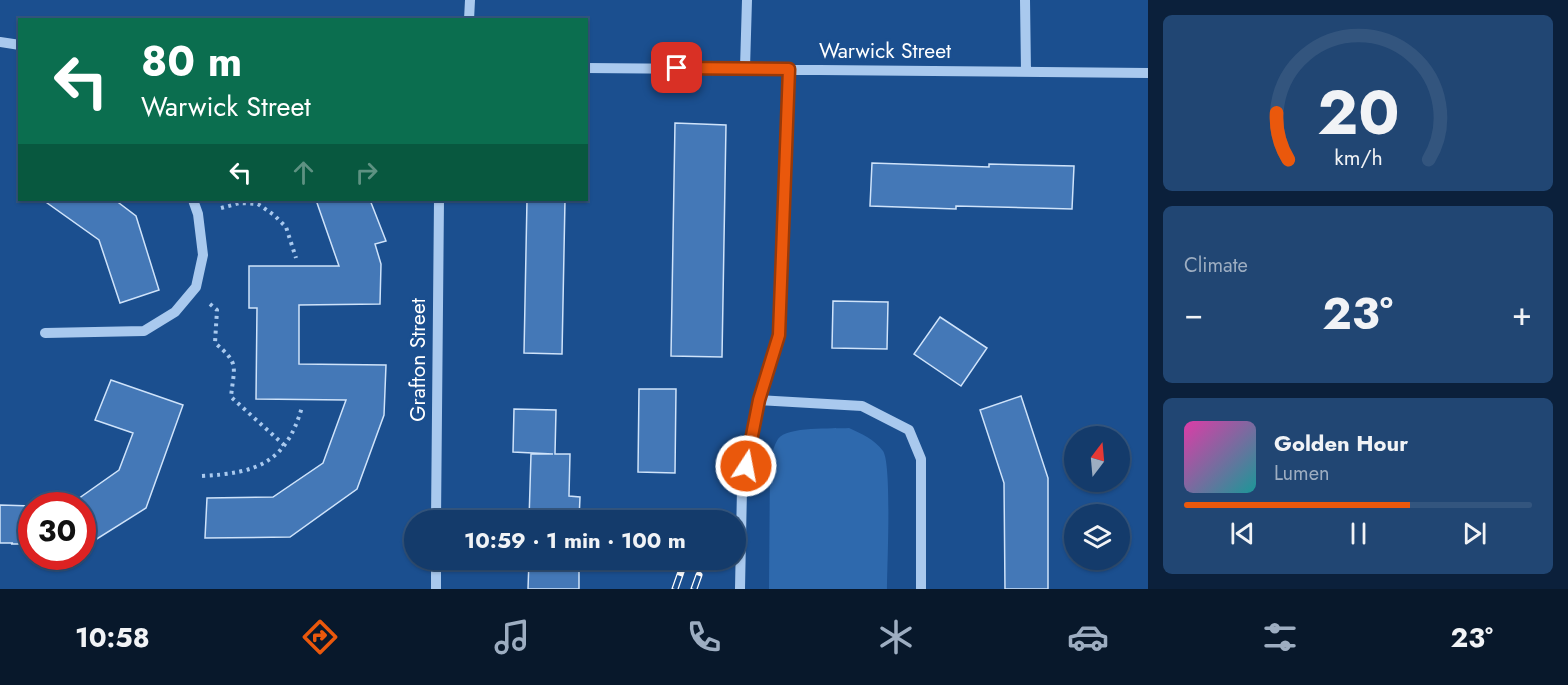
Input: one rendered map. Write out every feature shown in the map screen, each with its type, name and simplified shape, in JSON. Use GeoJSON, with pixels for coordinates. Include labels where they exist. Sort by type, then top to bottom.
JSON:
{"type":"FeatureCollection","features":[{"type":"Feature","properties":{"kind":"street"},"geometry":{"type":"LineString","coordinates":[[469,18],[470,0]]}},
{"type":"Feature","properties":{"kind":"street"},"geometry":{"type":"LineString","coordinates":[[745,68],[747,0]]}},
{"type":"Feature","properties":{"kind":"street"},"geometry":{"type":"LineString","coordinates":[[1025,0],[1026,71]]}},
{"type":"Feature","properties":{"kind":"street"},"geometry":{"type":"LineString","coordinates":[[0,42],[18,45]]}},
{"type":"Feature","properties":{"kind":"street","name":"Warwick Street"},"geometry":{"type":"LineString","coordinates":[[588,68],[1148,73]]}},
{"type":"Feature","properties":{"kind":"street"},"geometry":{"type":"LineString","coordinates":[[740,589],[742,488],[759,400],[779,335],[789,69]]}},
{"type":"Feature","properties":{"kind":"street"},"geometry":{"type":"LineString","coordinates":[[45,333],[144,331],[175,312],[196,287],[203,255],[198,214],[193,201]]}},
{"type":"Feature","properties":{"kind":"street","name":"Grafton Street"},"geometry":{"type":"LineString","coordinates":[[436,510],[439,201]]}},
{"type":"Feature","properties":{"kind":"street"},"geometry":{"type":"LineString","coordinates":[[759,400],[862,406],[909,430],[921,459],[921,589]]}},
{"type":"Feature","properties":{"kind":"street"},"geometry":{"type":"LineString","coordinates":[[435,589],[436,570]]}},
{"type":"Feature","properties":{"kind":"path"},"geometry":{"type":"LineString","coordinates":[[198,214],[240,203],[258,204],[286,227],[296,258]]}},
{"type":"Feature","properties":{"kind":"path"},"geometry":{"type":"LineString","coordinates":[[192,291],[217,310],[215,343],[229,355],[234,366],[231,397],[284,445]]}},
{"type":"Feature","properties":{"kind":"path"},"geometry":{"type":"LineString","coordinates":[[202,476],[229,474],[257,467],[274,458],[297,423],[302,407]]}},
{"type":"Feature","properties":{"kind":"shaded area"},"geometry":{"type":"Polygon","coordinates":[[[849,428],[876,443],[883,451],[886,460],[887,589],[769,589],[770,462],[777,441],[783,435],[800,430],[849,428]]]}},
{"type":"Feature","properties":{"kind":"building"},"geometry":{"type":"Polygon","coordinates":[[[675,123],[726,125],[722,357],[671,356],[675,123]]]}},
{"type":"Feature","properties":{"kind":"building"},"geometry":{"type":"Polygon","coordinates":[[[872,163],[989,167],[989,164],[1074,166],[1072,209],[870,206],[872,163]]]}},
{"type":"Feature","properties":{"kind":"building"},"geometry":{"type":"Polygon","coordinates":[[[44,201],[116,201],[136,216],[159,290],[120,303],[99,240],[44,201]]]}},
{"type":"Feature","properties":{"kind":"building"},"geometry":{"type":"Polygon","coordinates":[[[316,201],[370,201],[386,241],[375,244],[381,264],[380,304],[299,305],[299,364],[386,365],[384,415],[357,489],[290,537],[205,538],[207,498],[273,497],[323,463],[346,400],[256,399],[257,308],[249,308],[249,266],[339,266],[316,201]]]}},
{"type":"Feature","properties":{"kind":"building"},"geometry":{"type":"Polygon","coordinates":[[[527,201],[565,201],[562,354],[524,353],[527,201]]]}},
{"type":"Feature","properties":{"kind":"building"},"geometry":{"type":"Polygon","coordinates":[[[833,301],[888,302],[887,349],[832,348],[833,301]]]}},
{"type":"Feature","properties":{"kind":"building"},"geometry":{"type":"Polygon","coordinates":[[[940,317],[987,348],[961,386],[914,354],[940,317]]]}},
{"type":"Feature","properties":{"kind":"building"},"geometry":{"type":"Polygon","coordinates":[[[111,380],[183,405],[146,508],[96,539],[96,492],[88,492],[119,470],[133,433],[95,420],[111,380]]]}},
{"type":"Feature","properties":{"kind":"building"},"geometry":{"type":"Polygon","coordinates":[[[639,389],[676,389],[675,473],[638,472],[639,389]]]}},
{"type":"Feature","properties":{"kind":"building"},"geometry":{"type":"Polygon","coordinates":[[[1021,396],[1048,478],[1048,589],[1005,589],[1004,483],[980,410],[1021,396]]]}},
{"type":"Feature","properties":{"kind":"building"},"geometry":{"type":"Polygon","coordinates":[[[514,409],[556,410],[555,454],[570,454],[569,496],[580,497],[579,510],[529,510],[531,454],[553,454],[513,452],[514,409]]]}},
{"type":"Feature","properties":{"kind":"building"},"geometry":{"type":"Polygon","coordinates":[[[0,505],[18,506],[18,544],[0,543],[0,505]]]}},
{"type":"Feature","properties":{"kind":"building"},"geometry":{"type":"Polygon","coordinates":[[[529,570],[579,570],[579,589],[528,589],[529,570]]]}},
{"type":"Feature","properties":{"kind":"railway"},"geometry":{"type":"LineString","coordinates":[[675,589],[682,570]]}},
{"type":"Feature","properties":{"kind":"railway"},"geometry":{"type":"LineString","coordinates":[[694,589],[699,575]]}},
{"type":"Feature","properties":{"kind":"route"},"geometry":{"type":"LineString","coordinates":[[677,68],[789,69],[779,335],[759,400],[746,466]]}}]}
